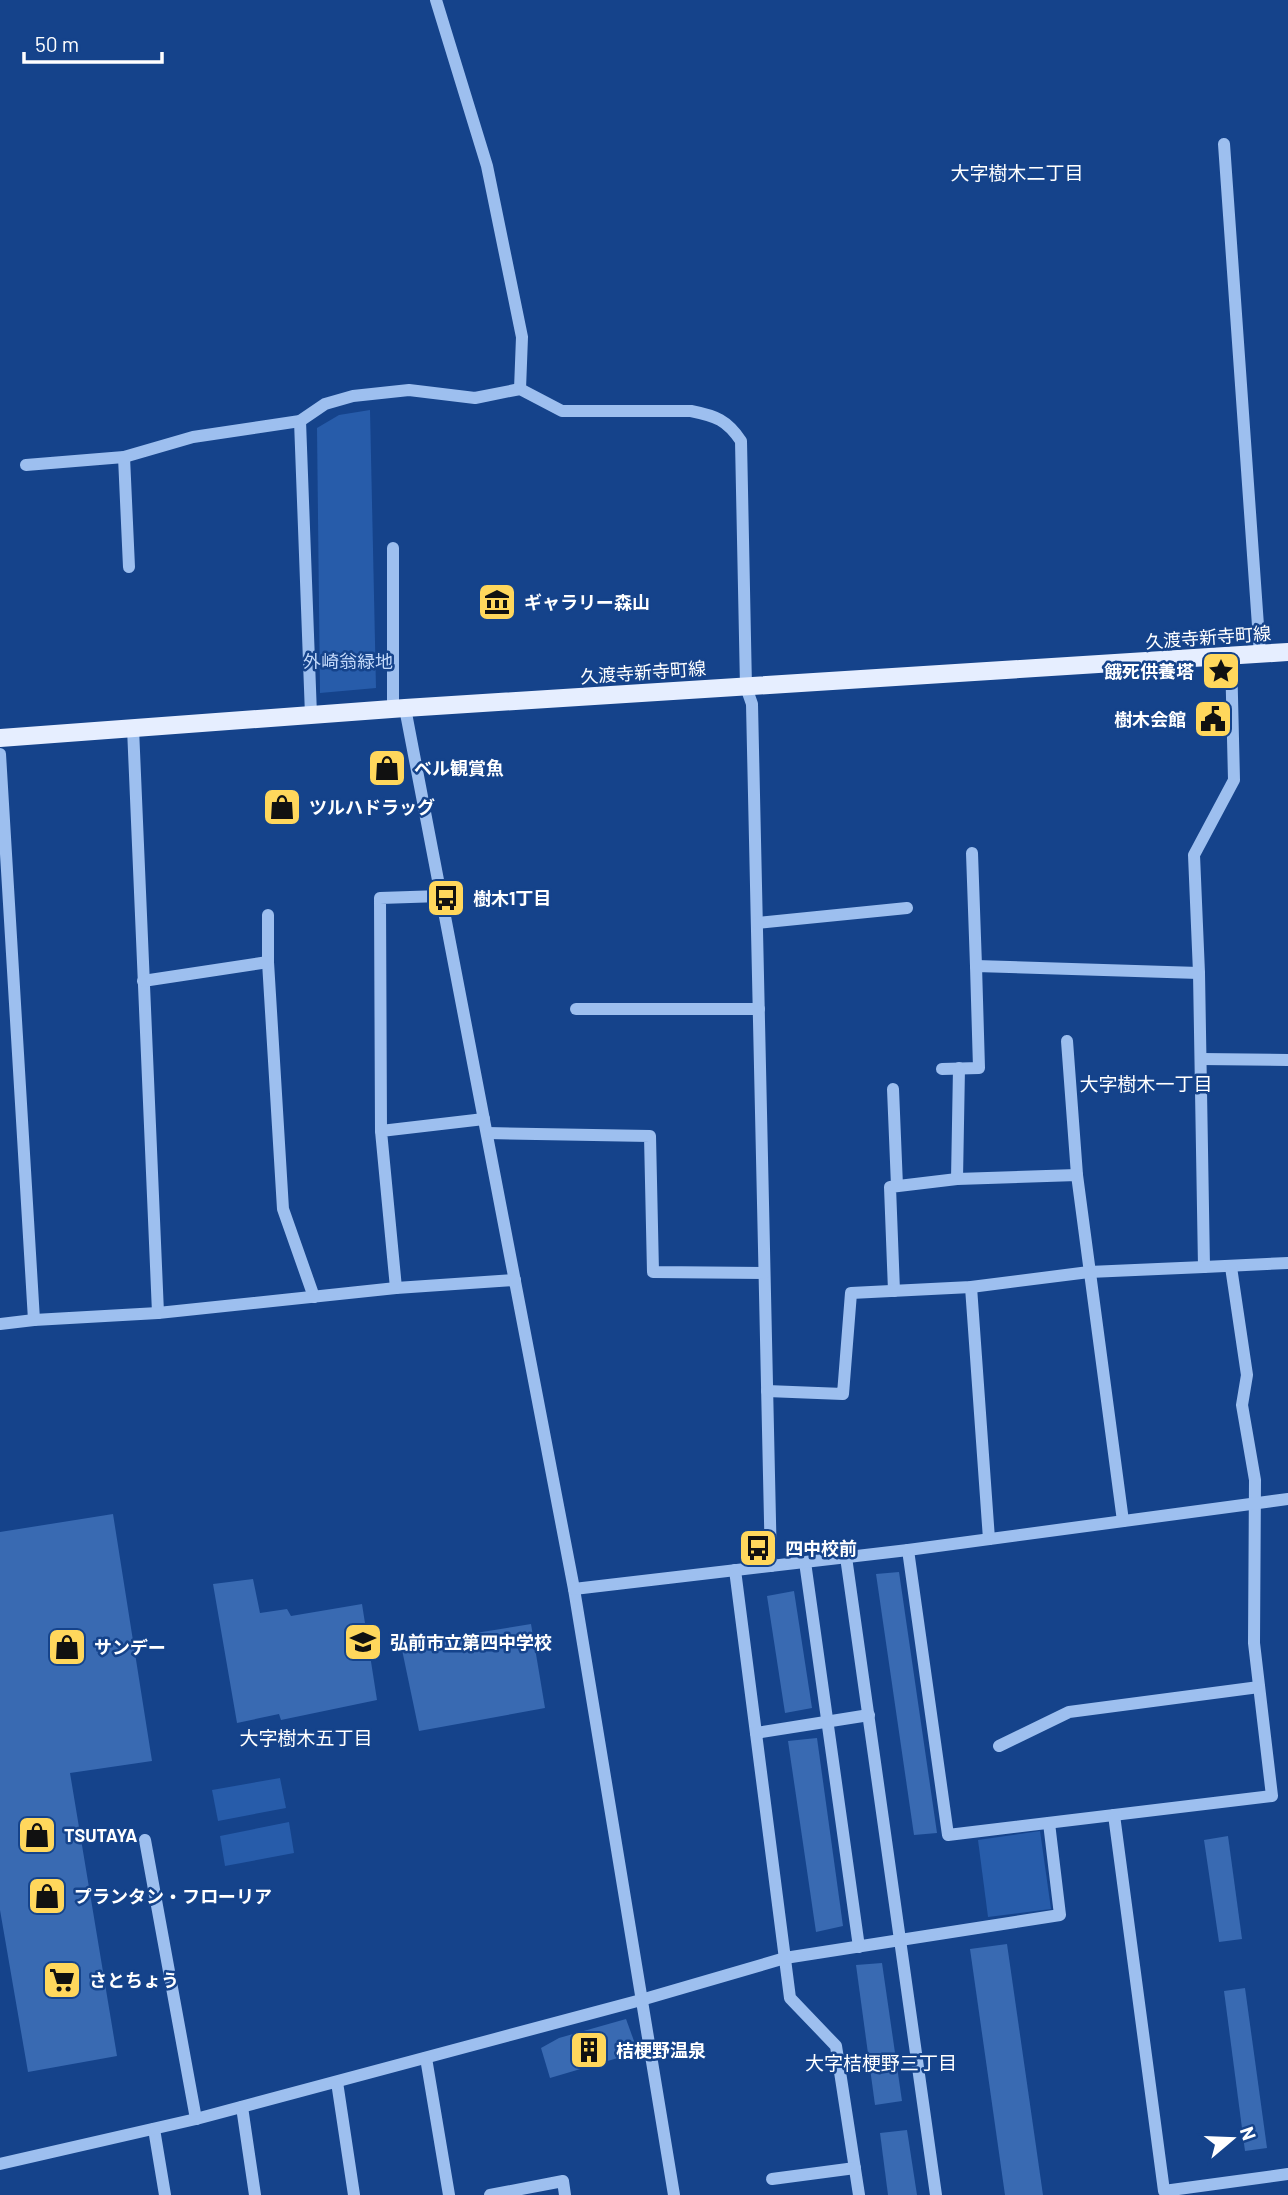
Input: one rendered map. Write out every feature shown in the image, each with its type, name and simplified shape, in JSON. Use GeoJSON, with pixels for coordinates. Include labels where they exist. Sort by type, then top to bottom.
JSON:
{"type":"FeatureCollection","features":[{"type":"Feature","properties":{"kind":"main road","name":"久渡寺新寺町線"},"geometry":{"type":"LineString","coordinates":[[0,738],[399,708],[1288,652]]}},
{"type":"Feature","properties":{"kind":"street"},"geometry":{"type":"LineString","coordinates":[[436,0],[487,166],[522,337],[520,389]]}},
{"type":"Feature","properties":{"kind":"street"},"geometry":{"type":"LineString","coordinates":[[1224,144],[1260,654]]}},
{"type":"Feature","properties":{"kind":"street"},"geometry":{"type":"LineString","coordinates":[[26,465],[124,457],[193,437],[300,421],[325,404],[353,396],[409,390],[475,398],[520,389],[562,411],[691,411],[708,414],[730,425],[741,441],[746,687],[752,704],[771,1566]]}},
{"type":"Feature","properties":{"kind":"street"},"geometry":{"type":"LineString","coordinates":[[300,421],[311,715]]}},
{"type":"Feature","properties":{"kind":"street"},"geometry":{"type":"LineString","coordinates":[[124,457],[129,567]]}},
{"type":"Feature","properties":{"kind":"street"},"geometry":{"type":"LineString","coordinates":[[393,548],[399,708],[441,896],[574,1588],[674,2195]]}},
{"type":"Feature","properties":{"kind":"street"},"geometry":{"type":"LineString","coordinates":[[1204,1267],[1199,973],[1194,855],[1234,780],[1231,656]]}},
{"type":"Feature","properties":{"kind":"street"},"geometry":{"type":"LineString","coordinates":[[133,728],[158,1313]]}},
{"type":"Feature","properties":{"kind":"street"},"geometry":{"type":"LineString","coordinates":[[0,754],[34,1320]]}},
{"type":"Feature","properties":{"kind":"street"},"geometry":{"type":"LineString","coordinates":[[942,1069],[979,1068],[972,853]]}},
{"type":"Feature","properties":{"kind":"street"},"geometry":{"type":"LineString","coordinates":[[396,1288],[381,1130],[380,898],[441,896]]}},
{"type":"Feature","properties":{"kind":"street"},"geometry":{"type":"LineString","coordinates":[[757,923],[906,908]]}},
{"type":"Feature","properties":{"kind":"street"},"geometry":{"type":"LineString","coordinates":[[268,915],[268,962],[283,1209],[314,1297]]}},
{"type":"Feature","properties":{"kind":"street"},"geometry":{"type":"LineString","coordinates":[[143,981],[268,962]]}},
{"type":"Feature","properties":{"kind":"street"},"geometry":{"type":"LineString","coordinates":[[976,966],[1199,973]]}},
{"type":"Feature","properties":{"kind":"street"},"geometry":{"type":"LineString","coordinates":[[576,1009],[759,1009]]}},
{"type":"Feature","properties":{"kind":"street"},"geometry":{"type":"LineString","coordinates":[[1067,1041],[1077,1175],[1123,1521]]}},
{"type":"Feature","properties":{"kind":"street"},"geometry":{"type":"LineString","coordinates":[[1201,1059],[1288,1060]]}},
{"type":"Feature","properties":{"kind":"street"},"geometry":{"type":"LineString","coordinates":[[957,1180],[959,1068]]}},
{"type":"Feature","properties":{"kind":"street"},"geometry":{"type":"LineString","coordinates":[[893,1089],[897,1186]]}},
{"type":"Feature","properties":{"kind":"street"},"geometry":{"type":"LineString","coordinates":[[381,1130],[484,1119]]}},
{"type":"Feature","properties":{"kind":"street"},"geometry":{"type":"LineString","coordinates":[[487,1133],[650,1136],[653,1272],[764,1273]]}},
{"type":"Feature","properties":{"kind":"street"},"geometry":{"type":"LineString","coordinates":[[894,1291],[890,1187],[957,1180],[1077,1175]]}},
{"type":"Feature","properties":{"kind":"street"},"geometry":{"type":"LineString","coordinates":[[767,1391],[843,1394],[851,1293],[971,1287],[1089,1272],[1288,1263]]}},
{"type":"Feature","properties":{"kind":"street"},"geometry":{"type":"LineString","coordinates":[[908,1550],[948,1835],[1272,1796],[1254,1643],[1255,1479],[1242,1405],[1247,1375],[1231,1267]]}},
{"type":"Feature","properties":{"kind":"street"},"geometry":{"type":"LineString","coordinates":[[0,1324],[158,1313],[396,1288],[515,1280]]}},
{"type":"Feature","properties":{"kind":"street"},"geometry":{"type":"LineString","coordinates":[[971,1287],[989,1539]]}},
{"type":"Feature","properties":{"kind":"street"},"geometry":{"type":"LineString","coordinates":[[574,1588],[908,1550],[1288,1499]]}},
{"type":"Feature","properties":{"kind":"street"},"geometry":{"type":"LineString","coordinates":[[846,1557],[936,2195]]}},
{"type":"Feature","properties":{"kind":"street"},"geometry":{"type":"LineString","coordinates":[[805,1562],[859,1947]]}},
{"type":"Feature","properties":{"kind":"street"},"geometry":{"type":"LineString","coordinates":[[735,1570],[790,1998],[836,2046],[859,2195]]}},
{"type":"Feature","properties":{"kind":"street"},"geometry":{"type":"LineString","coordinates":[[999,1746],[1069,1712],[1259,1686]]}},
{"type":"Feature","properties":{"kind":"street"},"geometry":{"type":"LineString","coordinates":[[756,1734],[869,1715]]}},
{"type":"Feature","properties":{"kind":"street"},"geometry":{"type":"LineString","coordinates":[[1114,1815],[1164,2191],[1288,2174]]}},
{"type":"Feature","properties":{"kind":"street"},"geometry":{"type":"LineString","coordinates":[[0,2164],[242,2107],[641,2000],[785,1958],[1060,1915],[1049,1823]]}},
{"type":"Feature","properties":{"kind":"street"},"geometry":{"type":"LineString","coordinates":[[145,1840],[196,2119]]}},
{"type":"Feature","properties":{"kind":"street"},"geometry":{"type":"LineString","coordinates":[[426,2058],[449,2195]]}},
{"type":"Feature","properties":{"kind":"street"},"geometry":{"type":"LineString","coordinates":[[337,2082],[354,2195]]}},
{"type":"Feature","properties":{"kind":"street"},"geometry":{"type":"LineString","coordinates":[[242,2107],[255,2195]]}},
{"type":"Feature","properties":{"kind":"street"},"geometry":{"type":"LineString","coordinates":[[154,2129],[165,2195]]}},
{"type":"Feature","properties":{"kind":"street"},"geometry":{"type":"LineString","coordinates":[[772,2179],[855,2168]]}},
{"type":"Feature","properties":{"kind":"street"},"geometry":{"type":"LineString","coordinates":[[490,2195],[563,2181],[565,2195]]}},
{"type":"Feature","properties":{"kind":"green space","name":"外崎翁緑地"},"geometry":{"type":"Polygon","coordinates":[[[370,410],[376,688],[320,693],[317,428],[339,415],[370,410]]]}},
{"type":"Feature","properties":{"kind":"green space"},"geometry":{"type":"Polygon","coordinates":[[[280,1778],[286,1808],[218,1821],[212,1790],[280,1778]]]}},
{"type":"Feature","properties":{"kind":"green space"},"geometry":{"type":"Polygon","coordinates":[[[289,1822],[294,1853],[225,1866],[220,1836],[289,1822]]]}},
{"type":"Feature","properties":{"kind":"green space"},"geometry":{"type":"Polygon","coordinates":[[[1040,1831],[1051,1909],[988,1917],[978,1840],[1040,1831]]]}},
{"type":"Feature","properties":{"kind":"building"},"geometry":{"type":"Polygon","coordinates":[[[113,1514],[152,1761],[70,1773],[117,2056],[28,2072],[0,1910],[0,1532],[113,1514]]]}},
{"type":"Feature","properties":{"kind":"building"},"geometry":{"type":"Polygon","coordinates":[[[899,1572],[937,1833],[914,1835],[876,1574],[899,1572]]]}},
{"type":"Feature","properties":{"kind":"building"},"geometry":{"type":"Polygon","coordinates":[[[253,1579],[260,1613],[287,1609],[291,1616],[362,1604],[377,1700],[281,1720],[279,1714],[237,1723],[213,1584],[253,1579]]]}},
{"type":"Feature","properties":{"kind":"building"},"geometry":{"type":"Polygon","coordinates":[[[794,1591],[812,1708],[785,1713],[767,1596],[794,1591]]]}},
{"type":"Feature","properties":{"kind":"building"},"geometry":{"type":"Polygon","coordinates":[[[531,1624],[545,1708],[419,1731],[401,1645],[531,1624]]]}},
{"type":"Feature","properties":{"kind":"building"},"geometry":{"type":"Polygon","coordinates":[[[817,1738],[843,1926],[816,1932],[788,1741],[817,1738]]]}},
{"type":"Feature","properties":{"kind":"building"},"geometry":{"type":"Polygon","coordinates":[[[1228,1836],[1242,1939],[1219,1942],[1204,1840],[1228,1836]]]}},
{"type":"Feature","properties":{"kind":"building"},"geometry":{"type":"Polygon","coordinates":[[[1007,1944],[1043,2195],[1005,2195],[970,1949],[1007,1944]]]}},
{"type":"Feature","properties":{"kind":"building"},"geometry":{"type":"Polygon","coordinates":[[[882,1963],[902,2101],[875,2105],[856,1965],[882,1963]]]}},
{"type":"Feature","properties":{"kind":"building"},"geometry":{"type":"Polygon","coordinates":[[[1245,1988],[1267,2148],[1245,2151],[1224,1991],[1245,1988]]]}},
{"type":"Feature","properties":{"kind":"building","name":"桔梗野温泉"},"geometry":{"type":"Polygon","coordinates":[[[626,2019],[638,2052],[550,2078],[541,2048],[559,2038],[626,2019]]]}},
{"type":"Feature","properties":{"kind":"building"},"geometry":{"type":"Polygon","coordinates":[[[907,2130],[917,2195],[888,2195],[880,2133],[907,2130]]]}},
{"type":"Feature","properties":{"kind":"place","name":"ギャラリー森山"},"geometry":{"type":"Point","coordinates":[497,602]}},
{"type":"Feature","properties":{"kind":"place","name":"餓死供養塔"},"geometry":{"type":"Point","coordinates":[1221,671]}},
{"type":"Feature","properties":{"kind":"place","name":"樹木会館"},"geometry":{"type":"Point","coordinates":[1213,719]}},
{"type":"Feature","properties":{"kind":"place","name":"ベル観賞魚"},"geometry":{"type":"Point","coordinates":[387,768]}},
{"type":"Feature","properties":{"kind":"place","name":"ツルハドラッグ"},"geometry":{"type":"Point","coordinates":[282,807]}},
{"type":"Feature","properties":{"kind":"place","name":"樹木1丁目"},"geometry":{"type":"Point","coordinates":[446,898]}},
{"type":"Feature","properties":{"kind":"place","name":"四中校前"},"geometry":{"type":"Point","coordinates":[758,1548]}},
{"type":"Feature","properties":{"kind":"place","name":"弘前市立第四中学校"},"geometry":{"type":"Point","coordinates":[363,1642]}},
{"type":"Feature","properties":{"kind":"place","name":"サンデー"},"geometry":{"type":"Point","coordinates":[67,1647]}},
{"type":"Feature","properties":{"kind":"place","name":"TSUTAYA"},"geometry":{"type":"Point","coordinates":[37,1835]}},
{"type":"Feature","properties":{"kind":"place","name":"プランタン・フローリア"},"geometry":{"type":"Point","coordinates":[47,1896]}},
{"type":"Feature","properties":{"kind":"place","name":"さとちょう"},"geometry":{"type":"Point","coordinates":[62,1980]}},
{"type":"Feature","properties":{"kind":"place","name":"桔梗野温泉"},"geometry":{"type":"Point","coordinates":[589,2050]}},
{"type":"Feature","properties":{"kind":"district","name":"大字樹木二丁目"},"geometry":{"type":"Point","coordinates":[1017,172]}},
{"type":"Feature","properties":{"kind":"district","name":"大字樹木一丁目"},"geometry":{"type":"Point","coordinates":[1146,1083]}},
{"type":"Feature","properties":{"kind":"district","name":"大字樹木五丁目"},"geometry":{"type":"Point","coordinates":[306,1737]}},
{"type":"Feature","properties":{"kind":"district","name":"大字桔梗野三丁目"},"geometry":{"type":"Point","coordinates":[881,2062]}}]}
